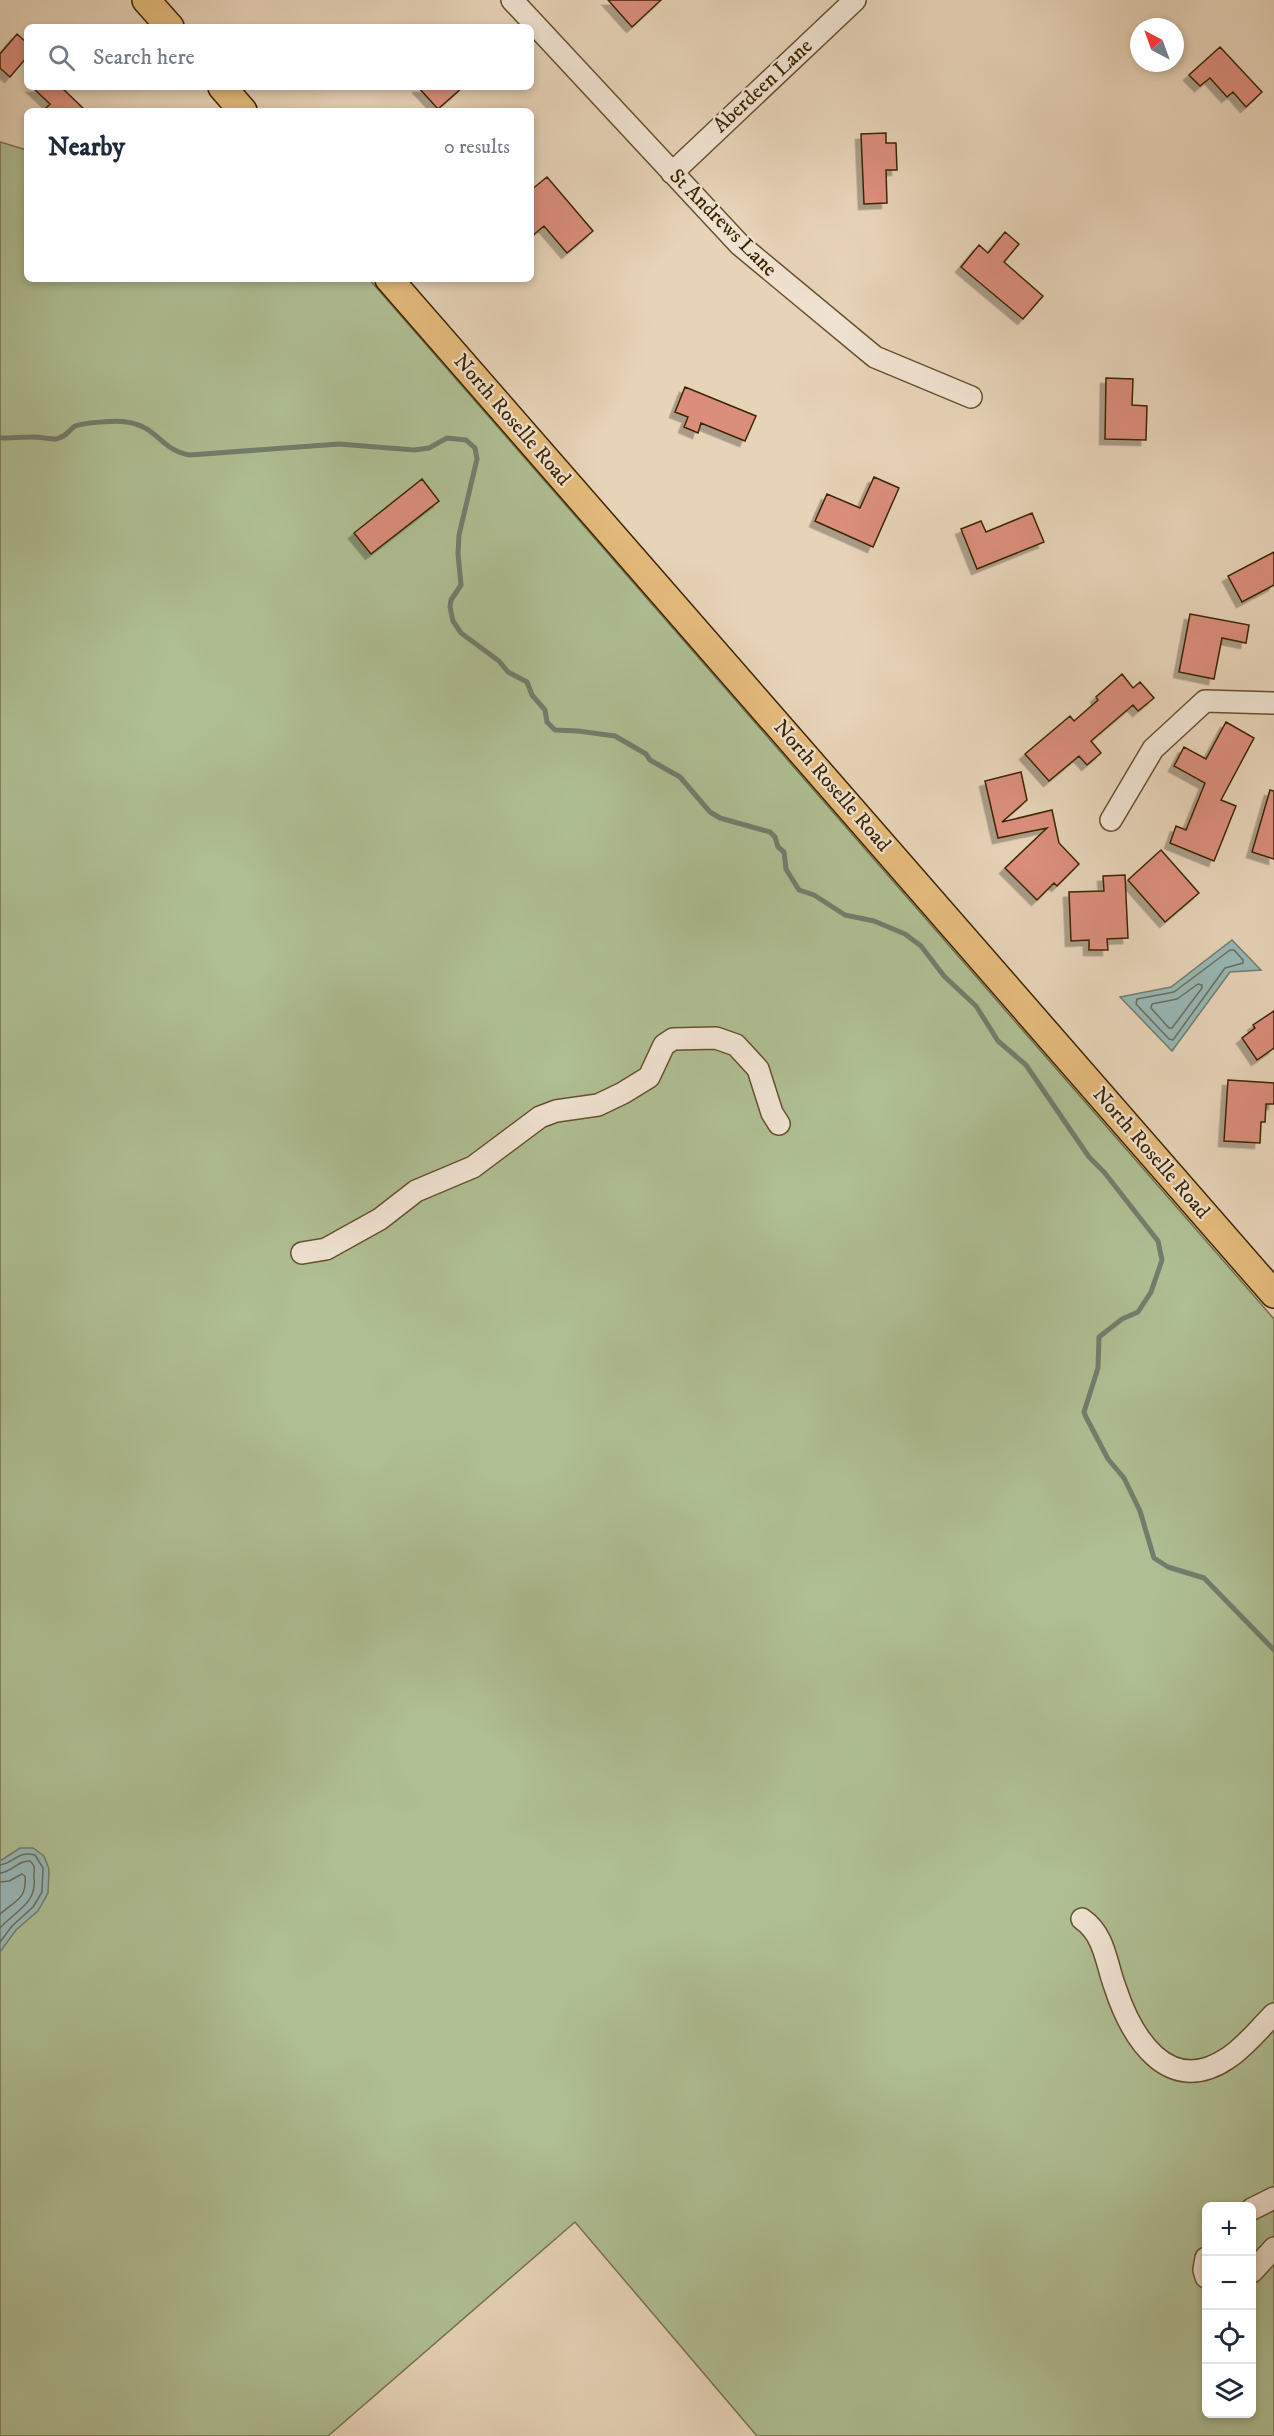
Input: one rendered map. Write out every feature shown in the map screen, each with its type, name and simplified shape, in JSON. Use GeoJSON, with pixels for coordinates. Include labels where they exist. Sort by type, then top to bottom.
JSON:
{"type":"FeatureCollection","features":[{"type":"Feature","properties":{"kind":"main road"},"geometry":{"type":"LineString","coordinates":[[146,0],[167,24]]}},
{"type":"Feature","properties":{"kind":"main road"},"geometry":{"type":"LineString","coordinates":[[225,90],[240,108]]}},
{"type":"Feature","properties":{"kind":"main road","name":"North Roselle Road"},"geometry":{"type":"LineString","coordinates":[[392,282],[1274,1294]]}},
{"type":"Feature","properties":{"kind":"street","name":"St Andrews Lane"},"geometry":{"type":"LineString","coordinates":[[512,0],[740,245],[875,357],[971,396]]}},
{"type":"Feature","properties":{"kind":"street","name":"Aberdeen Lane"},"geometry":{"type":"LineString","coordinates":[[672,173],[855,0]]}},
{"type":"Feature","properties":{"kind":"street"},"geometry":{"type":"LineString","coordinates":[[1111,820],[1153,749],[1205,701],[1274,703]]}},
{"type":"Feature","properties":{"kind":"street"},"geometry":{"type":"LineString","coordinates":[[303,1253],[320,1251],[332,1246],[380,1219],[416,1191],[473,1167],[540,1117],[556,1111],[598,1105],[623,1094],[652,1074],[664,1045],[673,1039],[717,1038],[736,1045],[758,1069],[772,1113],[779,1124]]}},
{"type":"Feature","properties":{"kind":"street"},"geometry":{"type":"LineString","coordinates":[[1082,1919],[1099,1938],[1116,1990],[1137,2037],[1156,2058],[1168,2067],[1192,2070],[1218,2064],[1229,2058],[1274,2014]]}},
{"type":"Feature","properties":{"kind":"street"},"geometry":{"type":"LineString","coordinates":[[1256,2207],[1274,2198]]}},
{"type":"Feature","properties":{"kind":"street"},"geometry":{"type":"LineString","coordinates":[[1256,2267],[1274,2248]]}},
{"type":"Feature","properties":{"kind":"green space"},"geometry":{"type":"Polygon","coordinates":[[[0,142],[24,149],[24,282],[372,282],[1274,1319],[1274,2436],[757,2436],[575,2222],[328,2436],[0,2436],[0,142]]]}},
{"type":"Feature","properties":{"kind":"water"},"geometry":{"type":"Polygon","coordinates":[[[1232,940],[1261,970],[1230,972],[1172,1051],[1120,997],[1171,987],[1232,940]]]}},
{"type":"Feature","properties":{"kind":"water"},"geometry":{"type":"Polygon","coordinates":[[[20,1848],[33,1848],[44,1856],[49,1869],[48,1893],[38,1911],[16,1930],[0,1952],[0,1861],[20,1848]]]}},
{"type":"Feature","properties":{"kind":"building"},"geometry":{"type":"Polygon","coordinates":[[[608,0],[661,0],[632,27],[608,0]]]}},
{"type":"Feature","properties":{"kind":"building"},"geometry":{"type":"Polygon","coordinates":[[[17,34],[24,40],[24,61],[10,77],[0,68],[0,54],[17,34]]]}},
{"type":"Feature","properties":{"kind":"building"},"geometry":{"type":"Polygon","coordinates":[[[1220,47],[1262,92],[1246,107],[1233,92],[1227,97],[1210,78],[1200,86],[1189,75],[1220,47]]]}},
{"type":"Feature","properties":{"kind":"building"},"geometry":{"type":"Polygon","coordinates":[[[35,90],[64,90],[83,108],[46,108],[50,104],[35,90]]]}},
{"type":"Feature","properties":{"kind":"building"},"geometry":{"type":"Polygon","coordinates":[[[421,90],[460,90],[439,108],[421,90]]]}},
{"type":"Feature","properties":{"kind":"building"},"geometry":{"type":"Polygon","coordinates":[[[886,133],[886,143],[896,143],[897,170],[886,170],[887,203],[864,204],[861,134],[886,133]]]}},
{"type":"Feature","properties":{"kind":"building"},"geometry":{"type":"Polygon","coordinates":[[[547,177],[593,231],[567,253],[544,226],[534,234],[534,188],[547,177]]]}},
{"type":"Feature","properties":{"kind":"building"},"geometry":{"type":"Polygon","coordinates":[[[1005,232],[1019,244],[1004,262],[1043,296],[1023,319],[961,267],[979,245],[988,253],[1005,232]]]}},
{"type":"Feature","properties":{"kind":"building"},"geometry":{"type":"Polygon","coordinates":[[[1106,378],[1133,379],[1132,405],[1147,406],[1146,440],[1105,439],[1106,378]]]}},
{"type":"Feature","properties":{"kind":"building"},"geometry":{"type":"Polygon","coordinates":[[[685,387],[756,416],[745,441],[701,423],[698,433],[684,427],[688,417],[675,412],[685,387]]]}},
{"type":"Feature","properties":{"kind":"building"},"geometry":{"type":"Polygon","coordinates":[[[874,477],[899,488],[873,547],[815,521],[827,494],[860,508],[874,477]]]}},
{"type":"Feature","properties":{"kind":"building"},"geometry":{"type":"Polygon","coordinates":[[[422,479],[439,501],[371,554],[354,533],[422,479]]]}},
{"type":"Feature","properties":{"kind":"building"},"geometry":{"type":"Polygon","coordinates":[[[1032,513],[1044,542],[977,569],[961,529],[981,521],[986,532],[1032,513]]]}},
{"type":"Feature","properties":{"kind":"building"},"geometry":{"type":"Polygon","coordinates":[[[1274,552],[1274,585],[1242,602],[1228,576],[1274,552]]]}},
{"type":"Feature","properties":{"kind":"building"},"geometry":{"type":"Polygon","coordinates":[[[1190,614],[1249,625],[1246,643],[1222,638],[1214,679],[1179,672],[1190,614]]]}},
{"type":"Feature","properties":{"kind":"building"},"geometry":{"type":"Polygon","coordinates":[[[1122,674],[1133,688],[1140,682],[1154,698],[1138,711],[1133,705],[1091,741],[1101,753],[1087,765],[1079,756],[1049,781],[1025,754],[1070,716],[1074,721],[1122,674]]]}},
{"type":"Feature","properties":{"kind":"building"},"geometry":{"type":"Polygon","coordinates":[[[1226,722],[1254,738],[1221,800],[1236,806],[1214,861],[1170,843],[1176,826],[1186,830],[1205,783],[1174,766],[1184,747],[1206,759],[1226,722]]]}},
{"type":"Feature","properties":{"kind":"building"},"geometry":{"type":"Polygon","coordinates":[[[1021,772],[1027,800],[1002,822],[1052,810],[1059,843],[1079,864],[1057,886],[1054,883],[1037,900],[1005,868],[1047,828],[998,838],[985,781],[1021,772]]]}},
{"type":"Feature","properties":{"kind":"building"},"geometry":{"type":"Polygon","coordinates":[[[1270,790],[1274,791],[1274,859],[1252,852],[1270,790]]]}},
{"type":"Feature","properties":{"kind":"building"},"geometry":{"type":"Polygon","coordinates":[[[1161,850],[1199,893],[1165,922],[1128,880],[1161,850]]]}},
{"type":"Feature","properties":{"kind":"building"},"geometry":{"type":"Polygon","coordinates":[[[1125,875],[1128,938],[1107,939],[1108,950],[1089,950],[1089,940],[1071,941],[1069,892],[1104,891],[1103,876],[1125,875]]]}},
{"type":"Feature","properties":{"kind":"building"},"geometry":{"type":"Polygon","coordinates":[[[1274,1011],[1274,1048],[1257,1060],[1242,1038],[1255,1028],[1253,1025],[1274,1011]]]}},
{"type":"Feature","properties":{"kind":"building"},"geometry":{"type":"Polygon","coordinates":[[[1228,1080],[1274,1083],[1274,1104],[1266,1104],[1265,1122],[1261,1122],[1260,1143],[1224,1141],[1228,1080]]]}},
{"type":"Feature","properties":{"kind":"waterway"},"geometry":{"type":"LineString","coordinates":[[0,438],[56,439],[75,426],[122,421],[137,424],[172,448],[190,455],[339,444],[414,450],[429,448],[447,438],[466,440],[475,448],[477,459],[459,535],[461,585],[451,600],[450,607],[453,621],[461,633],[499,661],[508,672],[527,682],[532,695],[545,710],[547,722],[555,730],[615,736],[646,754],[650,760],[680,777],[710,812],[720,818],[770,832],[775,837],[778,847],[784,852],[786,869],[799,890],[814,895],[845,915],[874,921],[905,934],[921,946],[944,976],[976,1006],[998,1041],[1026,1065],[1089,1157],[1104,1172],[1158,1241],[1162,1260],[1151,1292],[1138,1312],[1122,1319],[1099,1337],[1098,1368],[1084,1412],[1108,1459],[1124,1478],[1140,1511],[1154,1558],[1168,1567],[1204,1578],[1274,1650]]}}]}
